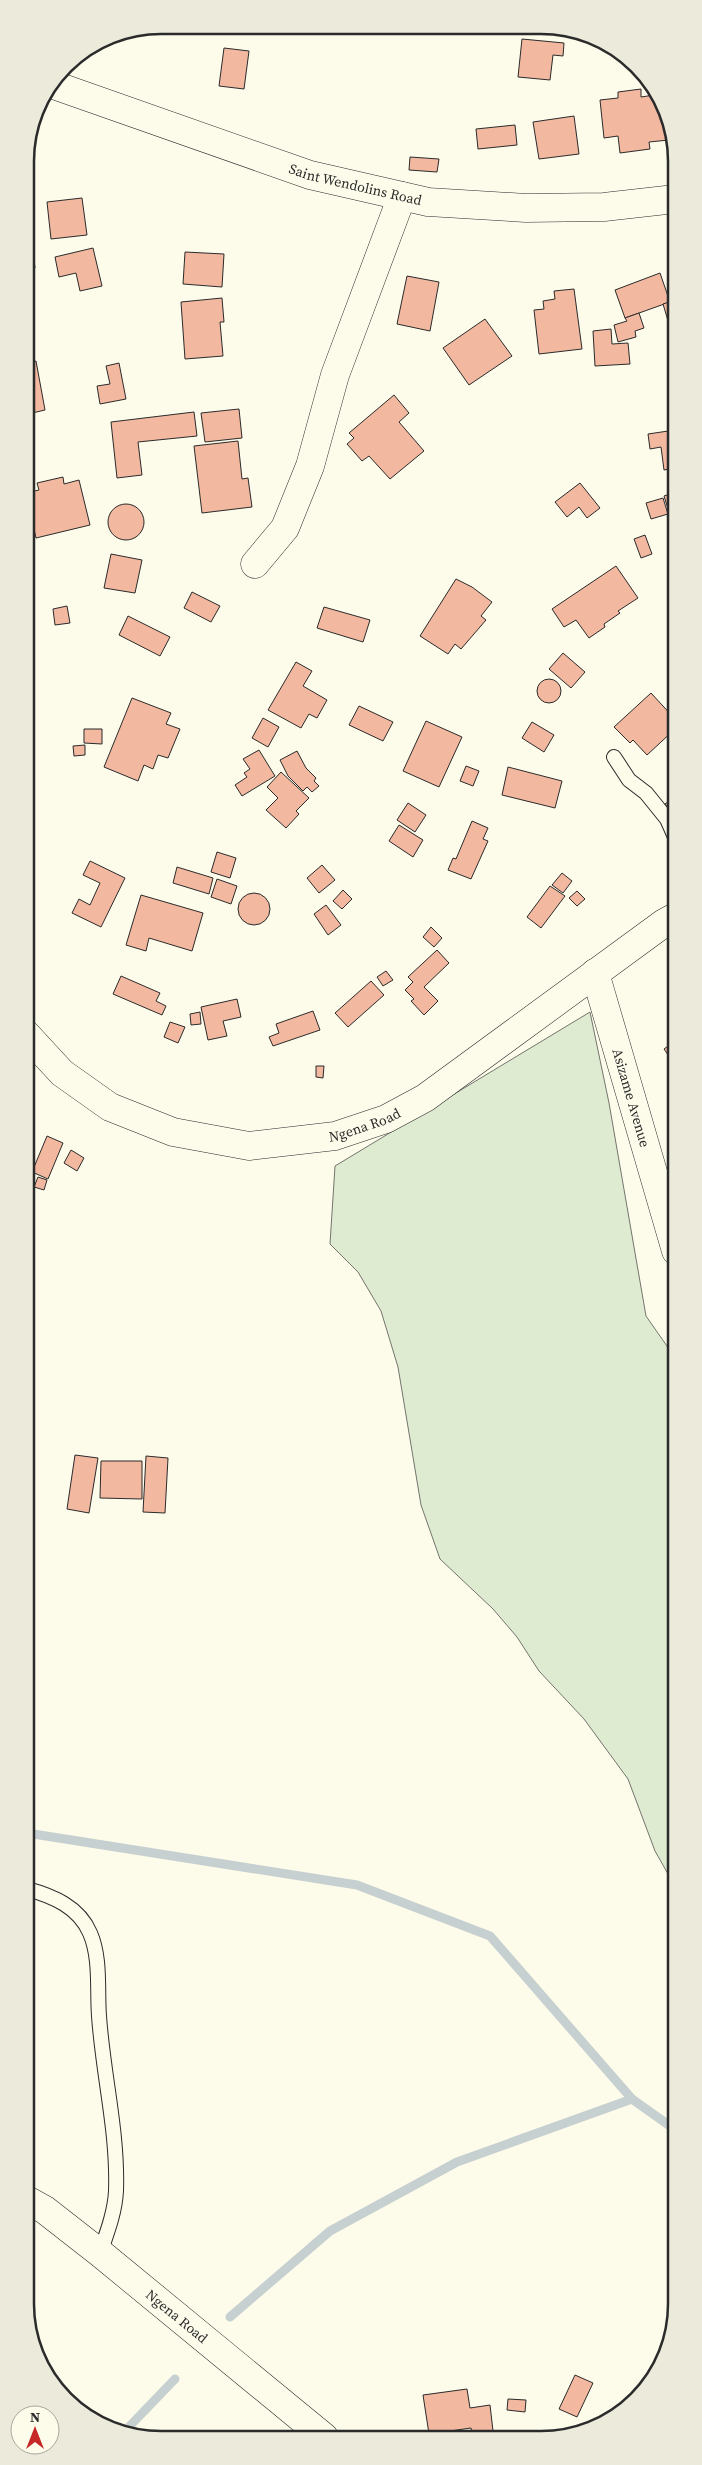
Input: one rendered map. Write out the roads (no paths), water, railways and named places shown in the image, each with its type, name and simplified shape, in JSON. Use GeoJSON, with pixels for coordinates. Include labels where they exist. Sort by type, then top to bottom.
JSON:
{"type":"FeatureCollection","features":[{"type":"Feature","properties":{"kind":"street","name":"Saint Wendolins Road"},"geometry":{"type":"LineString","coordinates":[[58,86],[310,175],[428,202],[526,208],[604,207],[668,200]]}},
{"type":"Feature","properties":{"kind":"street"},"geometry":{"type":"LineString","coordinates":[[255,564],[285,528],[303,484],[335,375],[402,196]]}},
{"type":"Feature","properties":{"kind":"street","name":"Ngena Road"},"geometry":{"type":"LineString","coordinates":[[34,1044],[62,1073],[110,1107],[173,1132],[249,1146],[326,1138],[386,1119],[425,1098],[668,921]]}},
{"type":"Feature","properties":{"kind":"street","name":"Asizame Avenue"},"geometry":{"type":"LineString","coordinates":[[595,974],[668,1209]]}},
{"type":"Feature","properties":{"kind":"street","name":"Ngena Road"},"geometry":{"type":"LineString","coordinates":[[34,2204],[45,2210],[100,2253],[316,2431]]}},
{"type":"Feature","properties":{"kind":"lane"},"geometry":{"type":"LineString","coordinates":[[614,757],[629,780],[646,793],[668,821]]}},
{"type":"Feature","properties":{"kind":"lane"},"geometry":{"type":"LineString","coordinates":[[34,1892],[54,1897],[79,1916],[91,1934],[96,1958],[99,2018],[114,2119],[116,2192],[111,2220],[100,2253]]}},
{"type":"Feature","properties":{"kind":"waterway"},"geometry":{"type":"LineString","coordinates":[[34,1834],[357,1885],[490,1936],[632,2099],[668,2125]]}},
{"type":"Feature","properties":{"kind":"waterway"},"geometry":{"type":"LineString","coordinates":[[230,2317],[330,2231],[457,2162],[632,2099]]}},
{"type":"Feature","properties":{"kind":"waterway"},"geometry":{"type":"LineString","coordinates":[[129,2427],[175,2379]]}}]}
